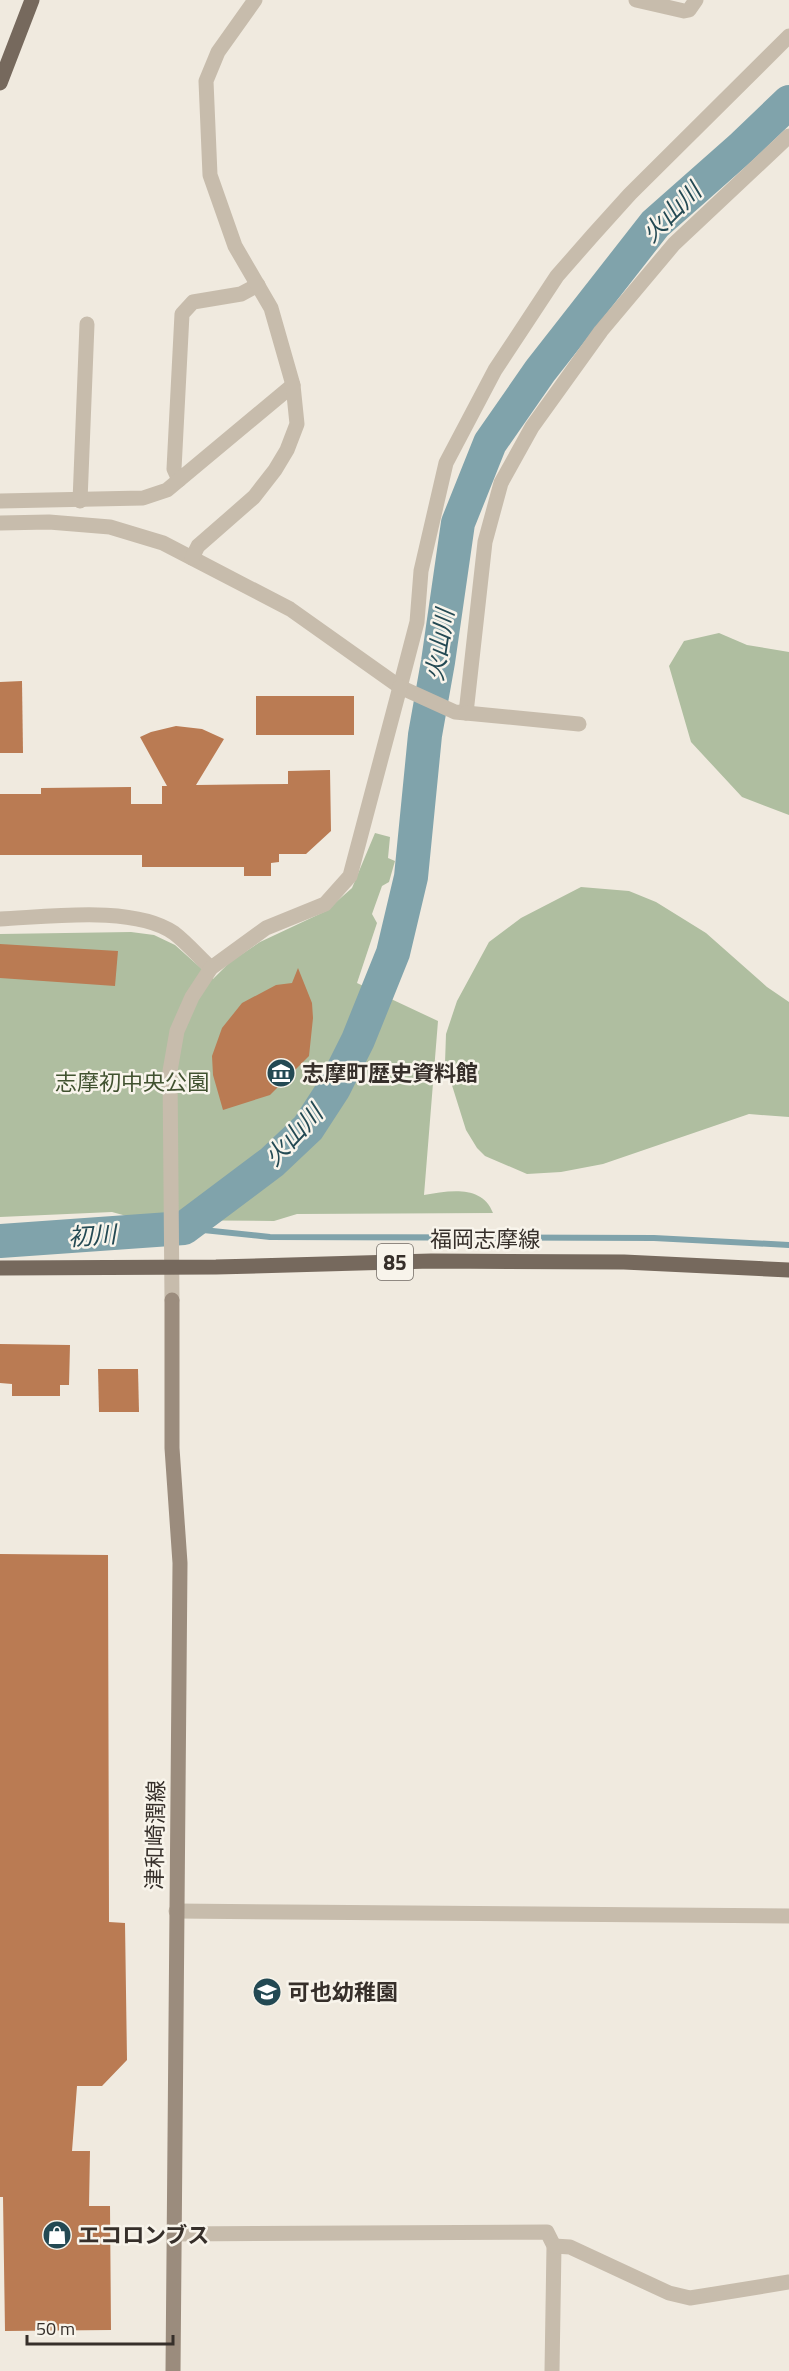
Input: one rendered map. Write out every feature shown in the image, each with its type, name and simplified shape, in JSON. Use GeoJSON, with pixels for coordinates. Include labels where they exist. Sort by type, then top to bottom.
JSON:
{"type":"FeatureCollection","features":[{"type":"Feature","properties":{"kind":"main road"},"geometry":{"type":"LineString","coordinates":[[0,83],[32,0]]}},
{"type":"Feature","properties":{"kind":"main road","name":"福岡志摩線"},"geometry":{"type":"LineString","coordinates":[[0,1268],[431,1262],[624,1262],[789,1270]]}},
{"type":"Feature","properties":{"kind":"main road","name":"津和崎潤線"},"geometry":{"type":"LineString","coordinates":[[172,1300],[172,1448],[180,1563],[173,2371]]}},
{"type":"Feature","properties":{"kind":"street"},"geometry":{"type":"LineString","coordinates":[[192,558],[198,546],[254,497],[287,450],[297,424],[292,384],[271,308],[235,246],[210,175],[206,81],[218,52],[255,0]]}},
{"type":"Feature","properties":{"kind":"street"},"geometry":{"type":"LineString","coordinates":[[636,0],[684,11],[689,10],[696,0]]}},
{"type":"Feature","properties":{"kind":"street"},"geometry":{"type":"LineString","coordinates":[[172,1300],[170,1071],[177,1031],[192,998],[211,969],[266,928],[326,904],[350,876],[405,689],[417,622],[421,571],[446,463],[495,370],[557,276],[644,179],[789,36]]}},
{"type":"Feature","properties":{"kind":"street"},"geometry":{"type":"LineString","coordinates":[[460,712],[485,542],[506,474],[532,427],[601,331],[674,244],[721,197],[789,136]]}},
{"type":"Feature","properties":{"kind":"street"},"geometry":{"type":"LineString","coordinates":[[179,480],[174,469],[182,314],[193,302],[241,294],[258,285]]}},
{"type":"Feature","properties":{"kind":"street"},"geometry":{"type":"LineString","coordinates":[[80,501],[87,324]]}},
{"type":"Feature","properties":{"kind":"street"},"geometry":{"type":"LineString","coordinates":[[0,501],[143,498],[167,490],[292,384]]}},
{"type":"Feature","properties":{"kind":"street"},"geometry":{"type":"LineString","coordinates":[[0,524],[48,522],[110,527],[162,543],[290,609],[405,689],[460,712],[579,724]]}},
{"type":"Feature","properties":{"kind":"street"},"geometry":{"type":"LineString","coordinates":[[0,919],[122,915],[147,920],[173,933],[211,969]]}},
{"type":"Feature","properties":{"kind":"street"},"geometry":{"type":"LineString","coordinates":[[176,1911],[789,1916]]}},
{"type":"Feature","properties":{"kind":"street"},"geometry":{"type":"LineString","coordinates":[[174,2234],[307,2231],[547,2232],[554,2246],[552,2371]]}},
{"type":"Feature","properties":{"kind":"street"},"geometry":{"type":"LineString","coordinates":[[554,2246],[570,2247],[669,2294],[690,2298],[789,2282]]}},
{"type":"Feature","properties":{"kind":"green space"},"geometry":{"type":"Polygon","coordinates":[[[719,633],[747,645],[789,652],[789,815],[742,797],[691,742],[669,666],[684,641],[719,633]]]}},
{"type":"Feature","properties":{"kind":"green space","name":"志摩初中央公園"},"geometry":{"type":"Polygon","coordinates":[[[375,833],[390,837],[388,858],[395,861],[389,882],[382,886],[372,914],[377,923],[357,983],[438,1021],[424,1195],[453,1191],[473,1194],[481,1197],[493,1213],[297,1214],[274,1221],[141,1220],[112,1212],[0,1217],[0,934],[131,932],[154,935],[175,945],[213,979],[230,962],[260,942],[326,911],[352,888],[375,833]]]}},
{"type":"Feature","properties":{"kind":"green space"},"geometry":{"type":"Polygon","coordinates":[[[581,887],[629,891],[656,902],[706,933],[767,987],[789,1002],[789,1117],[749,1114],[603,1164],[561,1172],[527,1174],[485,1156],[477,1148],[466,1130],[445,1063],[446,1034],[457,1001],[489,942],[521,918],[581,887]]]}},
{"type":"Feature","properties":{"kind":"building"},"geometry":{"type":"Polygon","coordinates":[[[22,681],[23,753],[0,753],[0,682],[22,681]]]}},
{"type":"Feature","properties":{"kind":"building"},"geometry":{"type":"Polygon","coordinates":[[[256,696],[354,696],[354,735],[256,735],[256,696]]]}},
{"type":"Feature","properties":{"kind":"building"},"geometry":{"type":"Polygon","coordinates":[[[176,726],[202,729],[224,739],[196,785],[288,784],[288,771],[330,770],[331,831],[306,854],[279,854],[279,862],[271,863],[271,876],[244,876],[244,867],[142,867],[142,855],[0,855],[0,794],[41,794],[41,788],[131,787],[131,804],[162,804],[162,786],[167,786],[140,737],[176,726]]]}},
{"type":"Feature","properties":{"kind":"building"},"geometry":{"type":"Polygon","coordinates":[[[0,944],[118,951],[115,986],[0,978],[0,944]]]}},
{"type":"Feature","properties":{"kind":"building"},"geometry":{"type":"Polygon","coordinates":[[[298,968],[312,1003],[313,1018],[309,1056],[270,1095],[223,1110],[213,1075],[212,1056],[222,1028],[242,1003],[276,985],[292,983],[298,968]]]}},
{"type":"Feature","properties":{"kind":"building"},"geometry":{"type":"Polygon","coordinates":[[[0,1344],[70,1345],[69,1385],[60,1385],[60,1396],[12,1396],[12,1384],[0,1383],[0,1344]]]}},
{"type":"Feature","properties":{"kind":"building"},"geometry":{"type":"Polygon","coordinates":[[[98,1369],[138,1369],[139,1412],[99,1412],[98,1369]]]}},
{"type":"Feature","properties":{"kind":"building"},"geometry":{"type":"Polygon","coordinates":[[[0,1554],[108,1555],[109,1922],[125,1923],[127,2060],[102,2086],[77,2086],[72,2151],[90,2151],[89,2206],[110,2206],[111,2330],[5,2331],[3,2197],[0,2197],[0,1554]]]}},
{"type":"Feature","properties":{"kind":"waterway","name":"火山川"},"geometry":{"type":"LineString","coordinates":[[0,1241],[184,1228],[272,1162],[308,1128],[334,1088],[358,1040],[393,953],[411,877],[425,735],[458,523],[490,443],[540,371],[655,224],[789,102]]}},
{"type":"Feature","properties":{"kind":"waterway"},"geometry":{"type":"LineString","coordinates":[[184,1228],[270,1237],[654,1238],[789,1245]]}},
{"type":"Feature","properties":{"kind":"place","name":"志摩町歴史資料館"},"geometry":{"type":"Point","coordinates":[281,1073]}},
{"type":"Feature","properties":{"kind":"place","name":"可也幼稚園"},"geometry":{"type":"Point","coordinates":[267,1992]}},
{"type":"Feature","properties":{"kind":"place","name":"エコロンブス"},"geometry":{"type":"Point","coordinates":[57,2235]}},
{"type":"Feature","properties":{"kind":"water label","name":"初川"},"geometry":{"type":"Point","coordinates":[92,1235]}}]}
